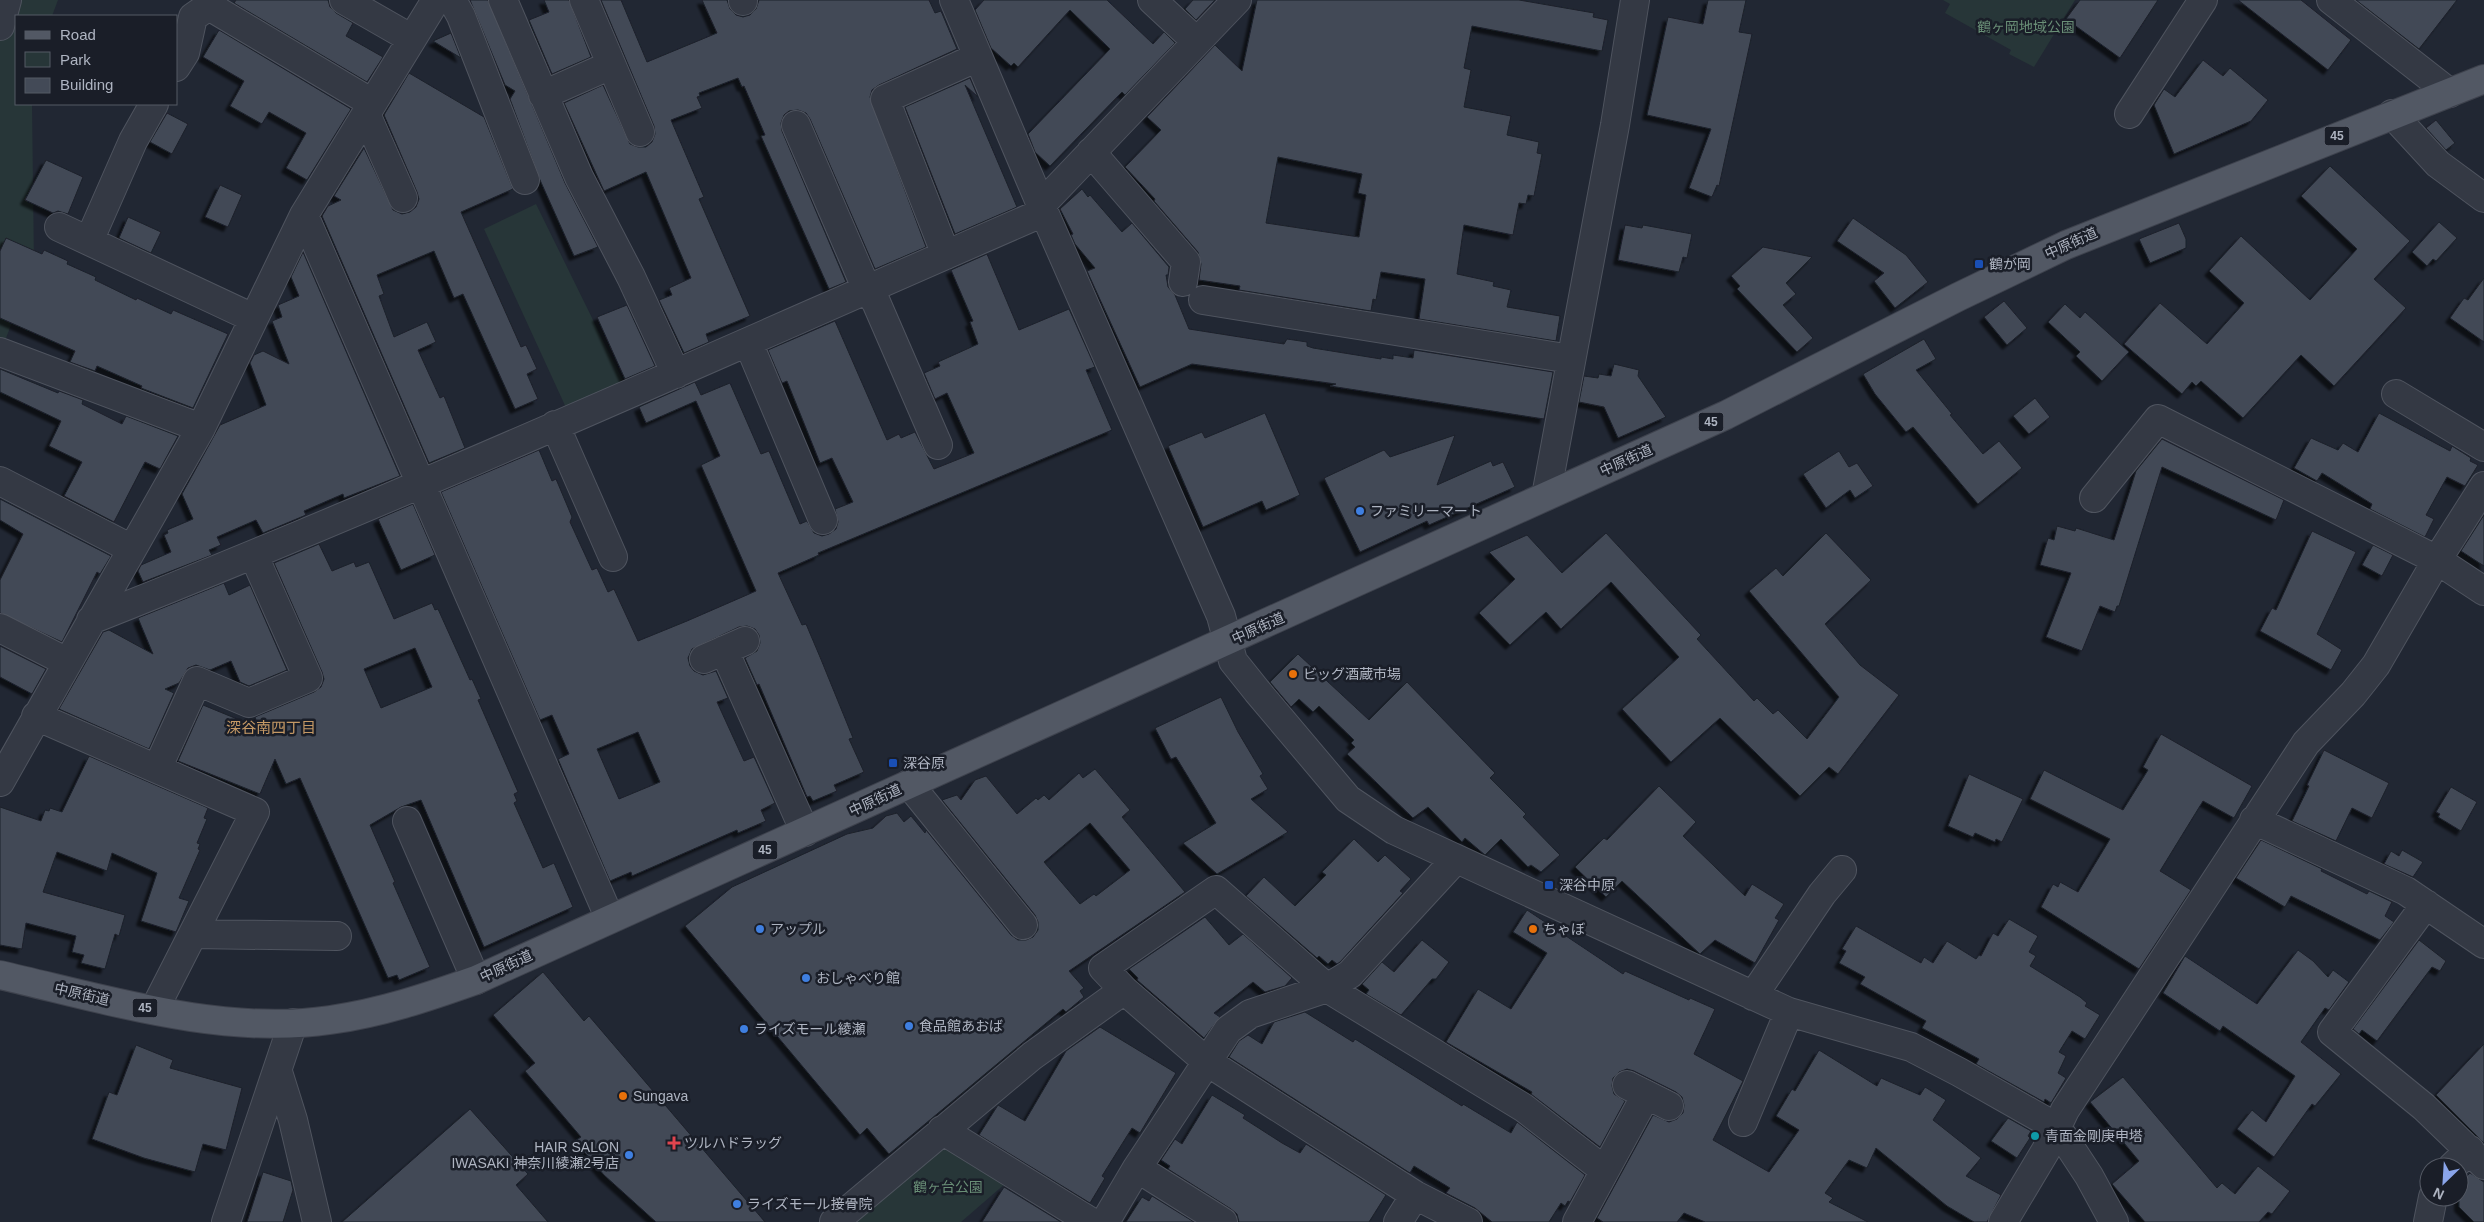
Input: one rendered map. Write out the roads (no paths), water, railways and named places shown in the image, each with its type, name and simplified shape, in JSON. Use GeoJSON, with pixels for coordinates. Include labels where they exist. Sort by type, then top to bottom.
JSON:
{"type":"FeatureCollection","features":[{"type":"Feature","properties":{"kind":"main road","name":"中原街道"},"geometry":{"type":"LineString","coordinates":[[0,975],[154,1010],[232,1021],[293,1023],[330,1020],[380,1012],[476,980],[1726,415],[2066,244],[2484,79]]}},
{"type":"Feature","properties":{"kind":"street"},"geometry":{"type":"LineString","coordinates":[[0,26],[7,0]]}},
{"type":"Feature","properties":{"kind":"street"},"geometry":{"type":"LineString","coordinates":[[344,0],[412,39]]}},
{"type":"Feature","properties":{"kind":"street"},"geometry":{"type":"LineString","coordinates":[[0,782],[201,428],[304,215],[436,0]]}},
{"type":"Feature","properties":{"kind":"street"},"geometry":{"type":"LineString","coordinates":[[452,0],[461,16],[525,180]]}},
{"type":"Feature","properties":{"kind":"street"},"geometry":{"type":"LineString","coordinates":[[503,0],[579,177],[631,277],[676,374]]}},
{"type":"Feature","properties":{"kind":"street"},"geometry":{"type":"LineString","coordinates":[[584,0],[640,132]]}},
{"type":"Feature","properties":{"kind":"street"},"geometry":{"type":"LineString","coordinates":[[954,0],[1042,209],[1222,616],[1233,661],[1348,799],[1394,830],[1788,1012],[1910,1047],[1959,1072],[2062,1135],[2089,1176],[2114,1222]]}},
{"type":"Feature","properties":{"kind":"street"},"geometry":{"type":"LineString","coordinates":[[1152,0],[1196,41]]}},
{"type":"Feature","properties":{"kind":"street"},"geometry":{"type":"LineString","coordinates":[[91,620],[254,556],[422,484],[946,255],[1042,209],[1091,152],[1237,0]]}},
{"type":"Feature","properties":{"kind":"street"},"geometry":{"type":"LineString","coordinates":[[1546,496],[1615,125],[1635,0]]}},
{"type":"Feature","properties":{"kind":"street"},"geometry":{"type":"LineString","coordinates":[[2129,114],[2203,0]]}},
{"type":"Feature","properties":{"kind":"street"},"geometry":{"type":"LineString","coordinates":[[2331,0],[2450,93]]}},
{"type":"Feature","properties":{"kind":"street"},"geometry":{"type":"LineString","coordinates":[[178,64],[185,53],[193,17],[211,3],[369,108],[402,198]]}},
{"type":"Feature","properties":{"kind":"street"},"geometry":{"type":"LineString","coordinates":[[946,255],[885,99],[978,57]]}},
{"type":"Feature","properties":{"kind":"street"},"geometry":{"type":"LineString","coordinates":[[543,95],[611,65]]}},
{"type":"Feature","properties":{"kind":"street"},"geometry":{"type":"LineString","coordinates":[[89,241],[133,141],[153,105]]}},
{"type":"Feature","properties":{"kind":"street"},"geometry":{"type":"LineString","coordinates":[[2392,114],[2438,164],[2484,198]]}},
{"type":"Feature","properties":{"kind":"street"},"geometry":{"type":"LineString","coordinates":[[796,125],[867,290],[876,302],[938,445]]}},
{"type":"Feature","properties":{"kind":"street"},"geometry":{"type":"LineString","coordinates":[[1091,152],[1186,262],[1183,282]]}},
{"type":"Feature","properties":{"kind":"street"},"geometry":{"type":"LineString","coordinates":[[304,215],[610,919]]}},
{"type":"Feature","properties":{"kind":"street"},"geometry":{"type":"LineString","coordinates":[[59,227],[253,318]]}},
{"type":"Feature","properties":{"kind":"street"},"geometry":{"type":"LineString","coordinates":[[1203,300],[1571,359]]}},
{"type":"Feature","properties":{"kind":"street"},"geometry":{"type":"LineString","coordinates":[[748,342],[823,520]]}},
{"type":"Feature","properties":{"kind":"street"},"geometry":{"type":"LineString","coordinates":[[0,352],[201,428]]}},
{"type":"Feature","properties":{"kind":"street"},"geometry":{"type":"LineString","coordinates":[[2396,394],[2484,447]]}},
{"type":"Feature","properties":{"kind":"street"},"geometry":{"type":"LineString","coordinates":[[2094,498],[2158,419],[2437,560],[2484,591]]}},
{"type":"Feature","properties":{"kind":"street"},"geometry":{"type":"LineString","coordinates":[[555,425],[613,557]]}},
{"type":"Feature","properties":{"kind":"street"},"geometry":{"type":"LineString","coordinates":[[0,480],[132,550]]}},
{"type":"Feature","properties":{"kind":"street"},"geometry":{"type":"LineString","coordinates":[[2003,1222],[2046,1150],[2065,1110],[2254,820],[2306,743],[2353,694],[2376,664],[2437,560],[2484,486]]}},
{"type":"Feature","properties":{"kind":"street"},"geometry":{"type":"LineString","coordinates":[[157,769],[197,681],[249,703],[308,678],[254,556]]}},
{"type":"Feature","properties":{"kind":"street"},"geometry":{"type":"LineString","coordinates":[[0,628],[67,662]]}},
{"type":"Feature","properties":{"kind":"street"},"geometry":{"type":"LineString","coordinates":[[724,650],[806,832]]}},
{"type":"Feature","properties":{"kind":"street"},"geometry":{"type":"LineString","coordinates":[[36,716],[255,812],[154,1010]]}},
{"type":"Feature","properties":{"kind":"street"},"geometry":{"type":"LineString","coordinates":[[909,784],[1023,925]]}},
{"type":"Feature","properties":{"kind":"street"},"geometry":{"type":"LineString","coordinates":[[2254,820],[2406,891],[2484,944]]}},
{"type":"Feature","properties":{"kind":"street"},"geometry":{"type":"LineString","coordinates":[[408,821],[476,980]]}},
{"type":"Feature","properties":{"kind":"street"},"geometry":{"type":"LineString","coordinates":[[1105,1222],[1206,1060],[1228,1030],[1250,1014],[1327,988],[1350,974],[1456,859]]}},
{"type":"Feature","properties":{"kind":"street"},"geometry":{"type":"LineString","coordinates":[[1753,996],[1822,894],[1842,870]]}},
{"type":"Feature","properties":{"kind":"street"},"geometry":{"type":"LineString","coordinates":[[1468,1222],[1415,1195],[1206,1060],[1124,990],[1103,968],[1216,890],[1327,988],[1524,1108],[1604,1170]]}},
{"type":"Feature","properties":{"kind":"street"},"geometry":{"type":"LineString","coordinates":[[2426,904],[2332,1032],[2424,1107],[2466,1157]]}},
{"type":"Feature","properties":{"kind":"street"},"geometry":{"type":"LineString","coordinates":[[193,934],[337,936]]}},
{"type":"Feature","properties":{"kind":"street"},"geometry":{"type":"LineString","coordinates":[[834,1222],[1032,1056],[1124,990]]}},
{"type":"Feature","properties":{"kind":"street"},"geometry":{"type":"LineString","coordinates":[[1743,1122],[1788,1012]]}},
{"type":"Feature","properties":{"kind":"street"},"geometry":{"type":"LineString","coordinates":[[226,1222],[293,1023]]}},
{"type":"Feature","properties":{"kind":"street"},"geometry":{"type":"LineString","coordinates":[[278,1072],[293,1120],[317,1222]]}},
{"type":"Feature","properties":{"kind":"street"},"geometry":{"type":"LineString","coordinates":[[1577,1222],[1647,1095]]}},
{"type":"Feature","properties":{"kind":"street"},"geometry":{"type":"LineString","coordinates":[[942,1130],[1091,1222]]}},
{"type":"Feature","properties":{"kind":"street"},"geometry":{"type":"LineString","coordinates":[[1137,1168],[1223,1222]]}},
{"type":"Feature","properties":{"kind":"street"},"geometry":{"type":"LineString","coordinates":[[1398,1222],[1415,1195]]}},
{"type":"Feature","properties":{"kind":"street"},"geometry":{"type":"LineString","coordinates":[[2428,1222],[2431,1207]]}},
{"type":"Feature","properties":{"kind":"place","name":"鶴が岡"},"geometry":{"type":"Point","coordinates":[1979,264]}},
{"type":"Feature","properties":{"kind":"place","name":"ファミリーマート"},"geometry":{"type":"Point","coordinates":[1360,511]}},
{"type":"Feature","properties":{"kind":"place","name":"ビッグ酒蔵市場"},"geometry":{"type":"Point","coordinates":[1293,674]}},
{"type":"Feature","properties":{"kind":"place","name":"深谷原"},"geometry":{"type":"Point","coordinates":[893,763]}},
{"type":"Feature","properties":{"kind":"place","name":"深谷中原"},"geometry":{"type":"Point","coordinates":[1549,885]}},
{"type":"Feature","properties":{"kind":"place","name":"アップル"},"geometry":{"type":"Point","coordinates":[760,929]}},
{"type":"Feature","properties":{"kind":"place","name":"ちゃぼ"},"geometry":{"type":"Point","coordinates":[1533,929]}},
{"type":"Feature","properties":{"kind":"place","name":"おしゃべり館"},"geometry":{"type":"Point","coordinates":[806,978]}},
{"type":"Feature","properties":{"kind":"place","name":"食品館あおば"},"geometry":{"type":"Point","coordinates":[909,1026]}},
{"type":"Feature","properties":{"kind":"place","name":"ライズモール綾瀬"},"geometry":{"type":"Point","coordinates":[744,1029]}},
{"type":"Feature","properties":{"kind":"place","name":"Sungava"},"geometry":{"type":"Point","coordinates":[623,1096]}},
{"type":"Feature","properties":{"kind":"place","name":"青面金剛庚申塔"},"geometry":{"type":"Point","coordinates":[2035,1136]}},
{"type":"Feature","properties":{"kind":"place","name":"ツルハドラッグ"},"geometry":{"type":"Point","coordinates":[674,1143]}},
{"type":"Feature","properties":{"kind":"place","name":"HAIR SALON IWASAKI 神奈川綾瀬2号店"},"geometry":{"type":"Point","coordinates":[629,1155]}},
{"type":"Feature","properties":{"kind":"place","name":"ライズモール接骨院"},"geometry":{"type":"Point","coordinates":[737,1204]}},
{"type":"Feature","properties":{"kind":"district","name":"深谷南四丁目"},"geometry":{"type":"Point","coordinates":[271,727]}},
{"type":"Feature","properties":{"kind":"park label","name":"鶴ヶ岡地域公園"},"geometry":{"type":"Point","coordinates":[2026,27]}},
{"type":"Feature","properties":{"kind":"park label","name":"鶴ヶ台公園"},"geometry":{"type":"Point","coordinates":[948,1187]}}]}
